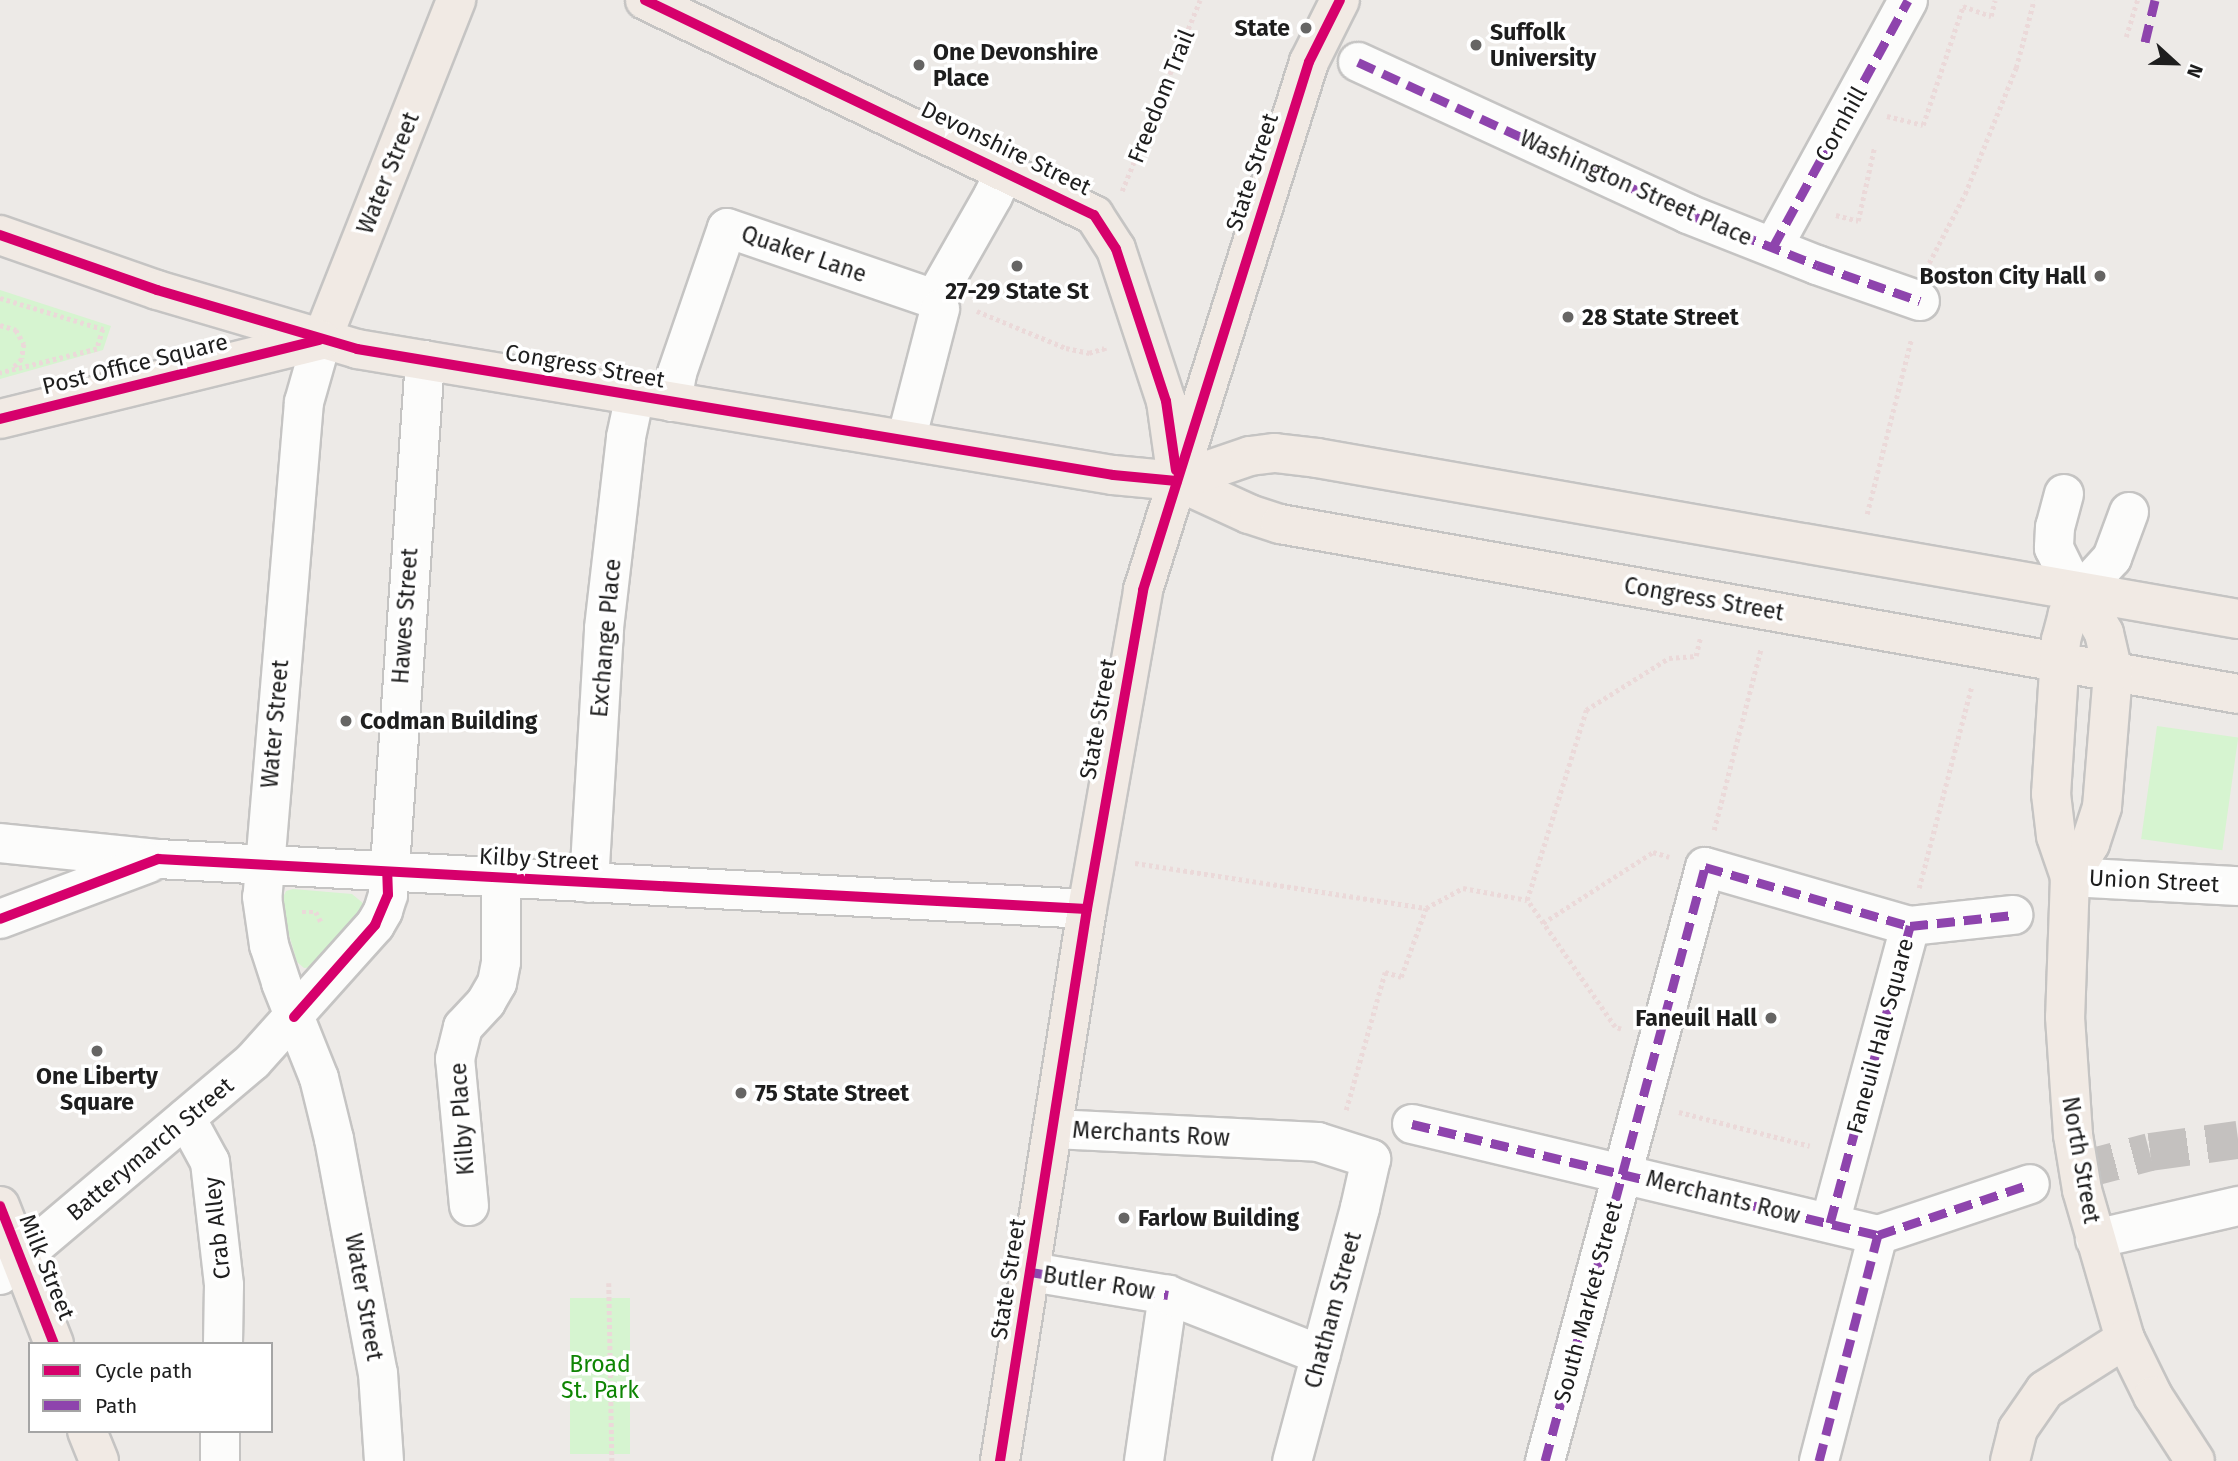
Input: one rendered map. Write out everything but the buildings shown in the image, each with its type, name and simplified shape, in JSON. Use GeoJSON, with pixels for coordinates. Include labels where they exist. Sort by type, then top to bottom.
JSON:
{"type":"FeatureCollection","features":[{"type":"Feature","properties":{"kind":"main road","name":"Water Street"},"geometry":{"type":"LineString","coordinates":[[322,340],[456,0]]}},
{"type":"Feature","properties":{"kind":"main road","name":"Devonshire Street"},"geometry":{"type":"LineString","coordinates":[[645,0],[1089,210],[1108,233],[1166,401],[1177,481]]}},
{"type":"Feature","properties":{"kind":"main road","name":"State Street"},"geometry":{"type":"LineString","coordinates":[[1000,1461],[1087,909],[1138,610],[1329,3]]}},
{"type":"Feature","properties":{"kind":"main road","name":"Congress Street"},"geometry":{"type":"LineString","coordinates":[[0,235],[157,290],[322,340],[425,360],[1113,475],[1177,481],[1249,514],[1280,524],[2238,694]]}},
{"type":"Feature","properties":{"kind":"main road","name":"Post Office Square"},"geometry":{"type":"LineString","coordinates":[[0,419],[322,340]]}},
{"type":"Feature","properties":{"kind":"main road","name":"Congress Street"},"geometry":{"type":"LineString","coordinates":[[1177,481],[1250,456],[1275,453],[1317,458],[2238,620]]}},
{"type":"Feature","properties":{"kind":"main road","name":"North Street"},"geometry":{"type":"LineString","coordinates":[[2081,592],[2068,614],[2059,662],[2051,794],[2056,836],[2070,877],[2065,1017],[2069,1102],[2082,1190],[2125,1339],[2158,1405],[2195,1461]]}},
{"type":"Feature","properties":{"kind":"main road","name":"North Street"},"geometry":{"type":"LineString","coordinates":[[2070,877],[2090,844],[2102,807],[2113,672],[2104,633],[2081,592]]}},
{"type":"Feature","properties":{"kind":"main road","name":"Milk Street"},"geometry":{"type":"LineString","coordinates":[[0,1206],[11,1266],[53,1342]]}},
{"type":"Feature","properties":{"kind":"main road"},"geometry":{"type":"LineString","coordinates":[[2010,1461],[2018,1429],[2045,1391],[2070,1371],[2125,1339]]}},
{"type":"Feature","properties":{"kind":"main road"},"geometry":{"type":"LineString","coordinates":[[88,1433],[99,1461]]}},
{"type":"Feature","properties":{"kind":"street","name":"Cornhill"},"geometry":{"type":"LineString","coordinates":[[1773,247],[1908,0]]}},
{"type":"Feature","properties":{"kind":"street","name":"Washington Street Place"},"geometry":{"type":"LineString","coordinates":[[1358,62],[1688,214],[1920,301]]}},
{"type":"Feature","properties":{"kind":"street"},"geometry":{"type":"LineString","coordinates":[[906,440],[940,309],[950,302],[1005,170]]}},
{"type":"Feature","properties":{"kind":"street","name":"Quaker Lane"},"geometry":{"type":"LineString","coordinates":[[653,398],[677,373],[727,228],[950,302]]}},
{"type":"Feature","properties":{"kind":"street","name":"Water Street"},"geometry":{"type":"LineString","coordinates":[[322,340],[304,402],[262,897],[267,932],[294,1017],[319,1078],[334,1139],[376,1361],[384,1461]]}},
{"type":"Feature","properties":{"kind":"street","name":"Hawes Street"},"geometry":{"type":"LineString","coordinates":[[294,1017],[375,925],[388,895],[387,872],[425,360]]}},
{"type":"Feature","properties":{"kind":"street","name":"Exchange Place"},"geometry":{"type":"LineString","coordinates":[[589,883],[604,628],[626,437],[653,398]]}},
{"type":"Feature","properties":{"kind":"street"},"geometry":{"type":"LineString","coordinates":[[2064,494],[2055,527],[2054,548],[2066,573],[2081,592],[2112,558],[2129,512]]}},
{"type":"Feature","properties":{"kind":"street","name":"Kilby Street"},"geometry":{"type":"LineString","coordinates":[[0,843],[158,859],[1087,909]]}},
{"type":"Feature","properties":{"kind":"street","name":"Kilby Street"},"geometry":{"type":"LineString","coordinates":[[0,919],[158,859]]}},
{"type":"Feature","properties":{"kind":"street"},"geometry":{"type":"LineString","coordinates":[[1659,1037],[1705,867]]}},
{"type":"Feature","properties":{"kind":"street","name":"Faneuil Hall Square"},"geometry":{"type":"LineString","coordinates":[[1705,867],[1910,926],[1830,1223]]}},
{"type":"Feature","properties":{"kind":"street","name":"Kilby Place"},"geometry":{"type":"LineString","coordinates":[[469,1206],[455,1059],[463,1027],[486,1002],[497,983],[501,962],[501,877]]}},
{"type":"Feature","properties":{"kind":"street","name":"Union Street"},"geometry":{"type":"LineString","coordinates":[[2070,877],[2238,886]]}},
{"type":"Feature","properties":{"kind":"street"},"geometry":{"type":"LineString","coordinates":[[1910,926],[2013,915]]}},
{"type":"Feature","properties":{"kind":"street","name":"Batterymarch Street"},"geometry":{"type":"LineString","coordinates":[[11,1266],[253,1061],[294,1017]]}},
{"type":"Feature","properties":{"kind":"street","name":"South Market Street"},"geometry":{"type":"LineString","coordinates":[[1545,1461],[1659,1037]]}},
{"type":"Feature","properties":{"kind":"street","name":"Crab Alley"},"geometry":{"type":"LineString","coordinates":[[186,1118],[210,1162],[224,1285],[223,1342]]}},
{"type":"Feature","properties":{"kind":"street","name":"Merchants Row"},"geometry":{"type":"LineString","coordinates":[[1412,1124],[1623,1172],[1878,1236]]}},
{"type":"Feature","properties":{"kind":"street","name":"Merchants Row"},"geometry":{"type":"LineString","coordinates":[[1054,1129],[1318,1142],[1371,1159]]}},
{"type":"Feature","properties":{"kind":"street","name":"Chatham Street"},"geometry":{"type":"LineString","coordinates":[[1292,1461],[1371,1159]]}},
{"type":"Feature","properties":{"kind":"street"},"geometry":{"type":"LineString","coordinates":[[1819,1461],[1878,1236],[2030,1184]]}},
{"type":"Feature","properties":{"kind":"street"},"geometry":{"type":"LineString","coordinates":[[2095,1239],[2238,1206]]}},
{"type":"Feature","properties":{"kind":"street","name":"Butler Row"},"geometry":{"type":"LineString","coordinates":[[1031,1272],[1168,1295],[1321,1355]]}},
{"type":"Feature","properties":{"kind":"street"},"geometry":{"type":"LineString","coordinates":[[1144,1461],[1168,1295]]}},
{"type":"Feature","properties":{"kind":"street"},"geometry":{"type":"LineString","coordinates":[[220,1433],[220,1461]]}},
{"type":"Feature","properties":{"kind":"path"},"geometry":{"type":"LineString","coordinates":[[1882,115],[1923,125],[1963,6],[1991,16],[1995,0]]}},
{"type":"Feature","properties":{"kind":"path"},"geometry":{"type":"LineString","coordinates":[[1932,254],[1970,181],[2016,68],[2034,0]]}},
{"type":"Feature","properties":{"kind":"path"},"geometry":{"type":"LineString","coordinates":[[2126,37],[2137,0]]}},
{"type":"Feature","properties":{"kind":"path"},"geometry":{"type":"LineString","coordinates":[[1796,205],[1858,221],[1876,141]]}},
{"type":"Feature","properties":{"kind":"path"},"geometry":{"type":"LineString","coordinates":[[0,298],[103,330],[97,349],[4,371]]}},
{"type":"Feature","properties":{"kind":"path"},"geometry":{"type":"LineString","coordinates":[[950,302],[1066,348],[1089,352],[1104,348],[1108,357]]}},
{"type":"Feature","properties":{"kind":"path"},"geometry":{"type":"LineString","coordinates":[[0,325],[9,326],[20,336],[24,344],[22,359],[25,367]]}},
{"type":"Feature","properties":{"kind":"path"},"geometry":{"type":"LineString","coordinates":[[1865,522],[1907,356]]}},
{"type":"Feature","properties":{"kind":"path"},"geometry":{"type":"LineString","coordinates":[[4,371],[22,359]]}},
{"type":"Feature","properties":{"kind":"path"},"geometry":{"type":"LineString","coordinates":[[1527,900],[1586,710],[1669,658],[1696,656],[1700,638]]}},
{"type":"Feature","properties":{"kind":"path"},"geometry":{"type":"LineString","coordinates":[[1705,867],[1761,648]]}},
{"type":"Feature","properties":{"kind":"path"},"geometry":{"type":"LineString","coordinates":[[1910,926],[1970,688]]}},
{"type":"Feature","properties":{"kind":"path"},"geometry":{"type":"LineString","coordinates":[[1131,863],[1426,908],[1463,888],[1527,900],[1615,1027],[1659,1037]]}},
{"type":"Feature","properties":{"kind":"path"},"geometry":{"type":"LineString","coordinates":[[1543,923],[1627,867]]}},
{"type":"Feature","properties":{"kind":"path"},"geometry":{"type":"LineString","coordinates":[[1335,1109],[1345,1112],[1385,972],[1401,976],[1426,908]]}},
{"type":"Feature","properties":{"kind":"path"},"geometry":{"type":"LineString","coordinates":[[296,914],[309,910],[320,915],[322,925],[317,933]]}},
{"type":"Feature","properties":{"kind":"path"},"geometry":{"type":"LineString","coordinates":[[608,1283],[612,1461]]}},
{"type":"Feature","properties":{"kind":"green space"},"geometry":{"type":"Polygon","coordinates":[[[0,290],[111,326],[103,350],[0,379],[0,290]]]}},
{"type":"Feature","properties":{"kind":"green space"},"geometry":{"type":"Polygon","coordinates":[[[2157,726],[2238,737],[2222,850],[2141,839],[2157,726]]]}},
{"type":"Feature","properties":{"kind":"green space"},"geometry":{"type":"Polygon","coordinates":[[[293,889],[352,894],[364,904],[364,910],[313,967],[304,968],[297,962],[280,904],[286,891],[293,889]]]}},
{"type":"Feature","properties":{"kind":"green space","name":"Broad St. Park"},"geometry":{"type":"Polygon","coordinates":[[[570,1298],[630,1298],[630,1454],[570,1454],[570,1298]]]}},
{"type":"Feature","properties":{"kind":"tunnel"},"geometry":{"type":"LineString","coordinates":[[2078,1171],[2150,1152],[2238,1140]]}},
{"type":"Feature","properties":{"kind":"marked path"},"geometry":{"type":"LineString","coordinates":[[1773,247],[1908,0]]}},
{"type":"Feature","properties":{"kind":"marked path"},"geometry":{"type":"LineString","coordinates":[[2145,42],[2155,0]]}},
{"type":"Feature","properties":{"kind":"marked path"},"geometry":{"type":"LineString","coordinates":[[1358,62],[1688,214],[1817,265],[1920,301]]}},
{"type":"Feature","properties":{"kind":"marked path"},"geometry":{"type":"LineString","coordinates":[[1545,1461],[1705,867],[1910,926],[2013,915]]}},
{"type":"Feature","properties":{"kind":"marked path"},"geometry":{"type":"LineString","coordinates":[[1830,1223],[1910,926]]}},
{"type":"Feature","properties":{"kind":"marked path"},"geometry":{"type":"LineString","coordinates":[[1412,1124],[1878,1235],[2030,1184]]}},
{"type":"Feature","properties":{"kind":"marked path"},"geometry":{"type":"LineString","coordinates":[[1819,1461],[1878,1235]]}},
{"type":"Feature","properties":{"kind":"marked path"},"geometry":{"type":"LineString","coordinates":[[1031,1272],[1168,1295]]}},
{"type":"Feature","properties":{"kind":"cycle path"},"geometry":{"type":"LineString","coordinates":[[645,0],[1094,215],[1116,249],[1166,401],[1176,470]]}},
{"type":"Feature","properties":{"kind":"cycle path"},"geometry":{"type":"LineString","coordinates":[[1000,1461],[1087,909],[1143,590],[1309,62],[1340,0]]}},
{"type":"Feature","properties":{"kind":"cycle path"},"geometry":{"type":"LineString","coordinates":[[0,235],[157,290],[357,349],[1113,475],[1177,481]]}},
{"type":"Feature","properties":{"kind":"cycle path"},"geometry":{"type":"LineString","coordinates":[[0,419],[319,340]]}},
{"type":"Feature","properties":{"kind":"cycle path"},"geometry":{"type":"LineString","coordinates":[[0,919],[158,859],[1087,909]]}},
{"type":"Feature","properties":{"kind":"cycle path"},"geometry":{"type":"LineString","coordinates":[[294,1017],[375,925],[388,895],[387,872]]}},
{"type":"Feature","properties":{"kind":"cycle path"},"geometry":{"type":"LineString","coordinates":[[0,1206],[53,1342]]}},
{"type":"Feature","properties":{"kind":"place","name":"State"},"geometry":{"type":"Point","coordinates":[1306,28]}},
{"type":"Feature","properties":{"kind":"place","name":"Suffolk University"},"geometry":{"type":"Point","coordinates":[1476,45]}},
{"type":"Feature","properties":{"kind":"place","name":"One Devonshire Place"},"geometry":{"type":"Point","coordinates":[919,65]}},
{"type":"Feature","properties":{"kind":"place","name":"27-29 State St"},"geometry":{"type":"Point","coordinates":[1017,266]}},
{"type":"Feature","properties":{"kind":"place","name":"Boston City Hall"},"geometry":{"type":"Point","coordinates":[2100,276]}},
{"type":"Feature","properties":{"kind":"place","name":"28 State Street"},"geometry":{"type":"Point","coordinates":[1568,317]}},
{"type":"Feature","properties":{"kind":"place","name":"Codman Building"},"geometry":{"type":"Point","coordinates":[346,721]}},
{"type":"Feature","properties":{"kind":"place","name":"Faneuil Hall"},"geometry":{"type":"Point","coordinates":[1771,1018]}},
{"type":"Feature","properties":{"kind":"place","name":"One Liberty Square"},"geometry":{"type":"Point","coordinates":[97,1051]}},
{"type":"Feature","properties":{"kind":"place","name":"75 State Street"},"geometry":{"type":"Point","coordinates":[741,1093]}},
{"type":"Feature","properties":{"kind":"place","name":"Farlow Building"},"geometry":{"type":"Point","coordinates":[1124,1218]}}]}
